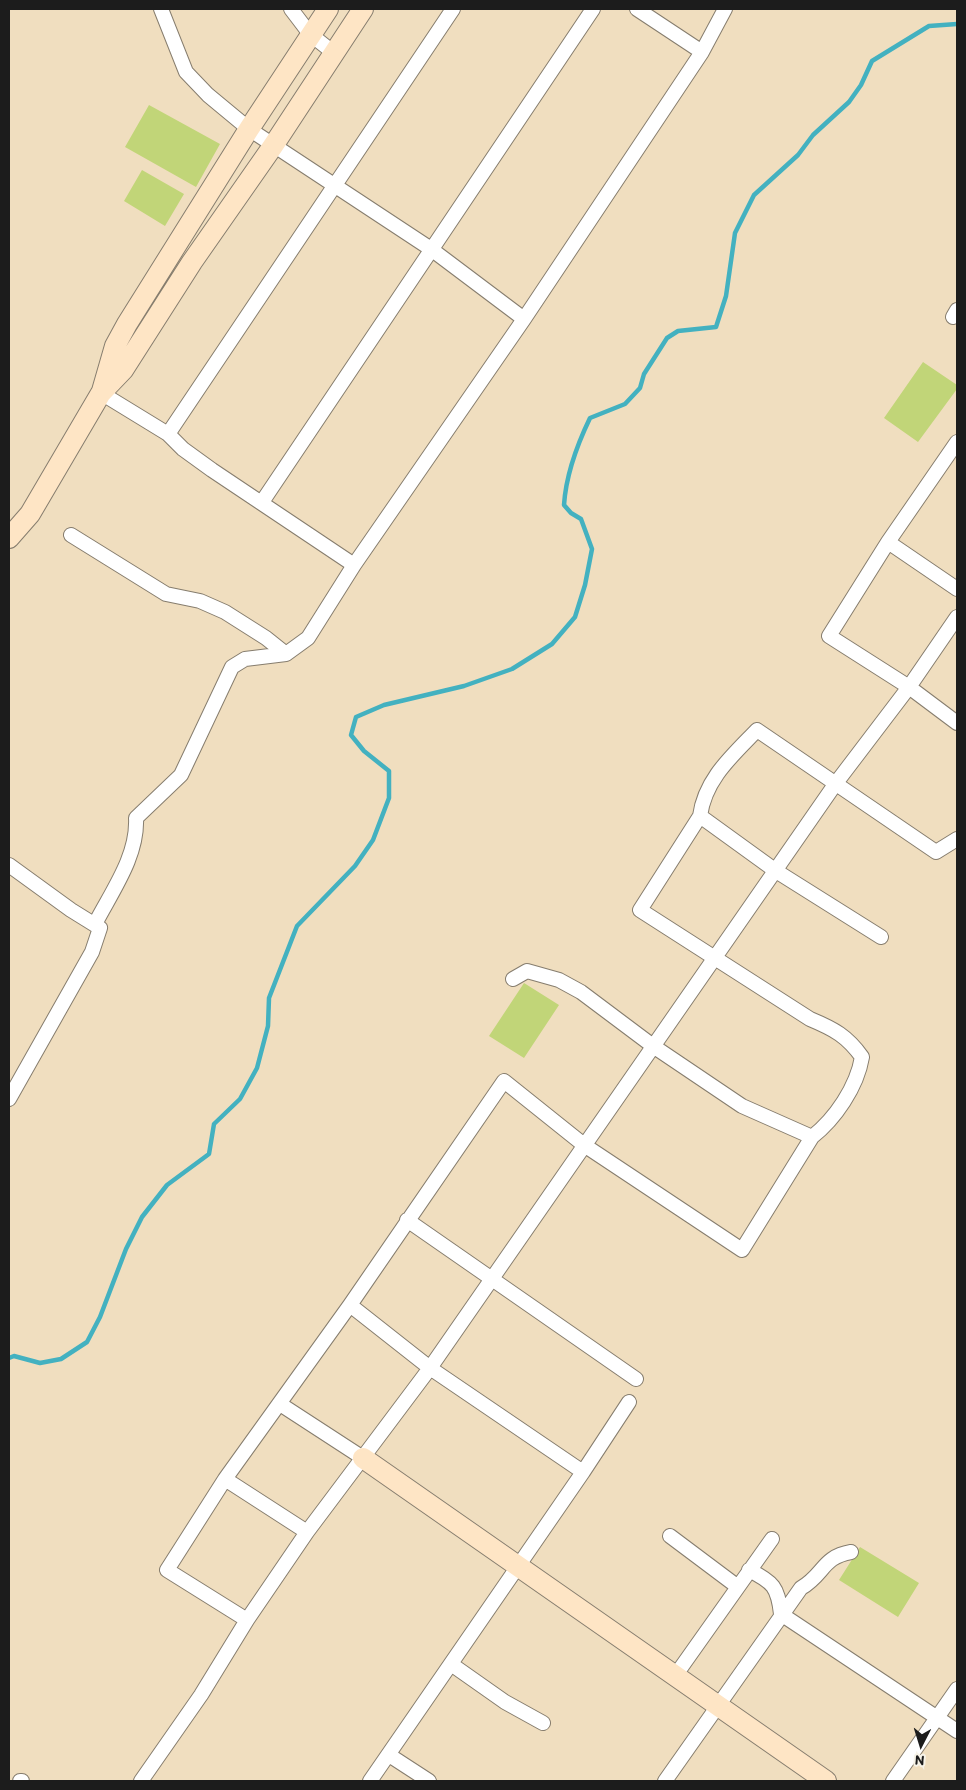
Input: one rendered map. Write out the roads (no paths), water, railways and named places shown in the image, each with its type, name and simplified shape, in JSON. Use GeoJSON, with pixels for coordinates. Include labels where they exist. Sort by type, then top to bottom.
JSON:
{"type":"FeatureCollection","features":[{"type":"Feature","properties":{"kind":"street"},"geometry":{"type":"LineString","coordinates":[[161,9],[186,72],[208,95],[249,129],[334,187],[431,249],[524,319]]}},
{"type":"Feature","properties":{"kind":"street"},"geometry":{"type":"LineString","coordinates":[[291,9],[310,34],[334,53]]}},
{"type":"Feature","properties":{"kind":"street"},"geometry":{"type":"LineString","coordinates":[[101,393],[115,346],[127,324],[249,129],[328,9]]}},
{"type":"Feature","properties":{"kind":"street"},"geometry":{"type":"LineString","coordinates":[[9,538],[30,514],[101,393],[123,370],[192,262],[273,146],[363,9]]}},
{"type":"Feature","properties":{"kind":"street"},"geometry":{"type":"LineString","coordinates":[[168,434],[453,9]]}},
{"type":"Feature","properties":{"kind":"street"},"geometry":{"type":"LineString","coordinates":[[262,502],[593,9]]}},
{"type":"Feature","properties":{"kind":"street"},"geometry":{"type":"LineString","coordinates":[[637,9],[702,52]]}},
{"type":"Feature","properties":{"kind":"street"},"geometry":{"type":"LineString","coordinates":[[94,924],[119,882],[134,844],[137,832],[136,818],[180,775],[232,667],[245,659],[286,654],[308,638],[354,565],[524,319],[702,52],[725,9]]}},
{"type":"Feature","properties":{"kind":"street"},"geometry":{"type":"LineString","coordinates":[[101,393],[168,434],[183,449],[354,565]]}},
{"type":"Feature","properties":{"kind":"street"},"geometry":{"type":"LineString","coordinates":[[956,447],[888,542],[829,636],[909,687],[957,723]]}},
{"type":"Feature","properties":{"kind":"street"},"geometry":{"type":"LineString","coordinates":[[71,535],[166,594],[200,601],[225,612],[266,638],[286,654]]}},
{"type":"Feature","properties":{"kind":"street"},"geometry":{"type":"LineString","coordinates":[[888,542],[957,589]]}},
{"type":"Feature","properties":{"kind":"street"},"geometry":{"type":"LineString","coordinates":[[141,1781],[201,1695],[247,1620],[307,1532],[430,1368],[836,783],[909,687],[957,617]]}},
{"type":"Feature","properties":{"kind":"street"},"geometry":{"type":"LineString","coordinates":[[247,1620],[167,1570],[226,1479],[350,1305],[504,1082],[584,1145],[742,1250],[812,1137],[825,1127],[836,1113],[860,1069],[862,1057],[854,1046],[837,1031],[810,1019],[640,910],[700,816],[702,802],[710,784],[729,758],[756,730],[936,852],[957,839]]}},
{"type":"Feature","properties":{"kind":"street"},"geometry":{"type":"LineString","coordinates":[[700,816],[776,871],[881,938]]}},
{"type":"Feature","properties":{"kind":"street"},"geometry":{"type":"LineString","coordinates":[[9,865],[100,928],[92,952],[9,1099]]}},
{"type":"Feature","properties":{"kind":"street"},"geometry":{"type":"LineString","coordinates":[[513,979],[527,971],[559,980],[604,1008],[654,1046],[742,1106],[812,1137]]}},
{"type":"Feature","properties":{"kind":"street"},"geometry":{"type":"LineString","coordinates":[[407,1220],[636,1379]]}},
{"type":"Feature","properties":{"kind":"street"},"geometry":{"type":"LineString","coordinates":[[350,1305],[430,1368],[583,1472]]}},
{"type":"Feature","properties":{"kind":"street"},"geometry":{"type":"LineString","coordinates":[[370,1781],[583,1472],[629,1402]]}},
{"type":"Feature","properties":{"kind":"street"},"geometry":{"type":"LineString","coordinates":[[280,1404],[363,1458],[826,1781]]}},
{"type":"Feature","properties":{"kind":"street"},"geometry":{"type":"LineString","coordinates":[[226,1479],[307,1532]]}},
{"type":"Feature","properties":{"kind":"street"},"geometry":{"type":"LineString","coordinates":[[670,1536],[738,1587]]}},
{"type":"Feature","properties":{"kind":"street"},"geometry":{"type":"LineString","coordinates":[[676,1676],[772,1539]]}},
{"type":"Feature","properties":{"kind":"street"},"geometry":{"type":"LineString","coordinates":[[665,1781],[801,1588],[812,1581],[830,1559],[838,1554],[851,1552]]}},
{"type":"Feature","properties":{"kind":"street"},"geometry":{"type":"LineString","coordinates":[[749,1570],[775,1587],[779,1597],[781,1614],[957,1731]]}},
{"type":"Feature","properties":{"kind":"street"},"geometry":{"type":"LineString","coordinates":[[451,1664],[505,1702],[544,1723]]}},
{"type":"Feature","properties":{"kind":"street"},"geometry":{"type":"LineString","coordinates":[[893,1781],[957,1689]]}},
{"type":"Feature","properties":{"kind":"street"},"geometry":{"type":"LineString","coordinates":[[389,1755],[429,1781]]}},
{"type":"Feature","properties":{"kind":"waterway"},"geometry":{"type":"LineString","coordinates":[[9,1358],[14,1356],[40,1363],[61,1359],[87,1342],[100,1317],[126,1249],[142,1217],[167,1185],[209,1154],[214,1124],[240,1099],[257,1068],[268,1026],[269,998],[297,926],[355,866],[373,840],[389,798],[389,771],[364,751],[351,735],[356,717],[384,705],[464,686],[512,669],[552,644],[575,617],[585,585],[592,549],[581,519],[571,513],[564,505],[567,482],[573,460],[590,418],[625,404],[640,388],[644,374],[667,338],[678,331],[716,327],[726,296],[735,233],[754,195],[798,155],[813,135],[849,102],[861,85],[872,61],[929,26],[957,24]]}}]}
